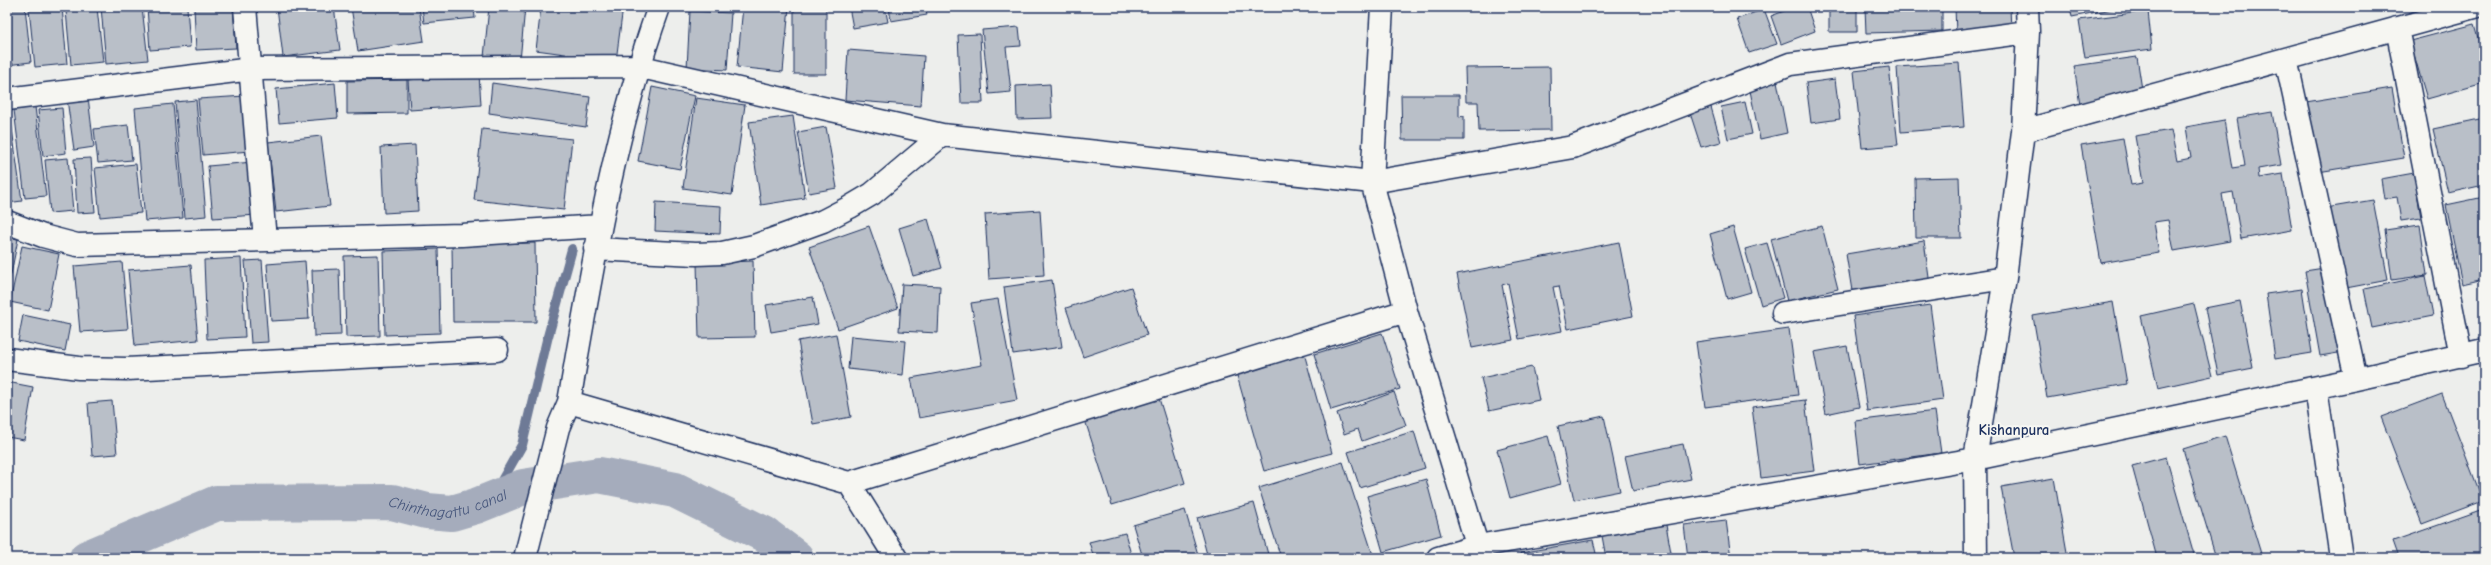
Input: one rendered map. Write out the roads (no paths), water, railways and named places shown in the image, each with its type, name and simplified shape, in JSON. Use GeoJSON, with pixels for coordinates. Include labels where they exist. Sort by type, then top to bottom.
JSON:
{"type":"FeatureCollection","features":[{"type":"Feature","properties":{"kind":"street"},"geometry":{"type":"LineString","coordinates":[[245,7],[252,69],[265,240]]}},
{"type":"Feature","properties":{"kind":"street"},"geometry":{"type":"LineString","coordinates":[[525,558],[558,428],[569,402],[600,226],[638,66],[658,7]]}},
{"type":"Feature","properties":{"kind":"street"},"geometry":{"type":"LineString","coordinates":[[1382,7],[1372,182],[1406,311],[1480,552]]}},
{"type":"Feature","properties":{"kind":"street"},"geometry":{"type":"LineString","coordinates":[[1976,558],[1975,459],[2005,278],[2023,131],[2028,32],[2027,7]]}},
{"type":"Feature","properties":{"kind":"street"},"geometry":{"type":"LineString","coordinates":[[2023,131],[2475,7]]}},
{"type":"Feature","properties":{"kind":"street"},"geometry":{"type":"LineString","coordinates":[[2397,28],[2461,356]]}},
{"type":"Feature","properties":{"kind":"street"},"geometry":{"type":"LineString","coordinates":[[7,99],[252,69],[638,66],[942,135],[1372,182],[1573,147],[1790,64],[2028,32]]}},
{"type":"Feature","properties":{"kind":"street"},"geometry":{"type":"LineString","coordinates":[[2286,59],[2356,379]]}},
{"type":"Feature","properties":{"kind":"street"},"geometry":{"type":"LineString","coordinates":[[595,249],[696,254],[722,253],[754,246],[823,221],[850,207],[872,194],[942,135]]}},
{"type":"Feature","properties":{"kind":"street"},"geometry":{"type":"LineString","coordinates":[[7,222],[43,236],[77,244],[462,235],[600,226]]}},
{"type":"Feature","properties":{"kind":"street"},"geometry":{"type":"LineString","coordinates":[[1783,313],[2005,278]]}},
{"type":"Feature","properties":{"kind":"street"},"geometry":{"type":"LineString","coordinates":[[569,402],[849,483],[1406,311]]}},
{"type":"Feature","properties":{"kind":"street"},"geometry":{"type":"LineString","coordinates":[[7,359],[26,363],[79,368],[127,368],[497,350]]}},
{"type":"Feature","properties":{"kind":"street"},"geometry":{"type":"LineString","coordinates":[[1438,558],[1480,552],[1975,459],[2316,388],[2484,350]]}},
{"type":"Feature","properties":{"kind":"street"},"geometry":{"type":"LineString","coordinates":[[2316,388],[2342,558]]}},
{"type":"Feature","properties":{"kind":"street"},"geometry":{"type":"LineString","coordinates":[[849,483],[896,558]]}},
{"type":"Feature","properties":{"kind":"waterway"},"geometry":{"type":"LineString","coordinates":[[476,506],[500,484],[522,445],[547,340],[572,249]]}},
{"type":"Feature","properties":{"kind":"waterway","name":"Chinthagattu canal"},"geometry":{"type":"LineString","coordinates":[[87,558],[217,503],[392,502],[427,511],[452,513],[476,506],[523,487],[599,475],[675,490],[764,534],[796,558]]}},
{"type":"Feature","properties":{"kind":"district","name":"Kishanpura"},"geometry":{"type":"Point","coordinates":[2014,430]}}]}
